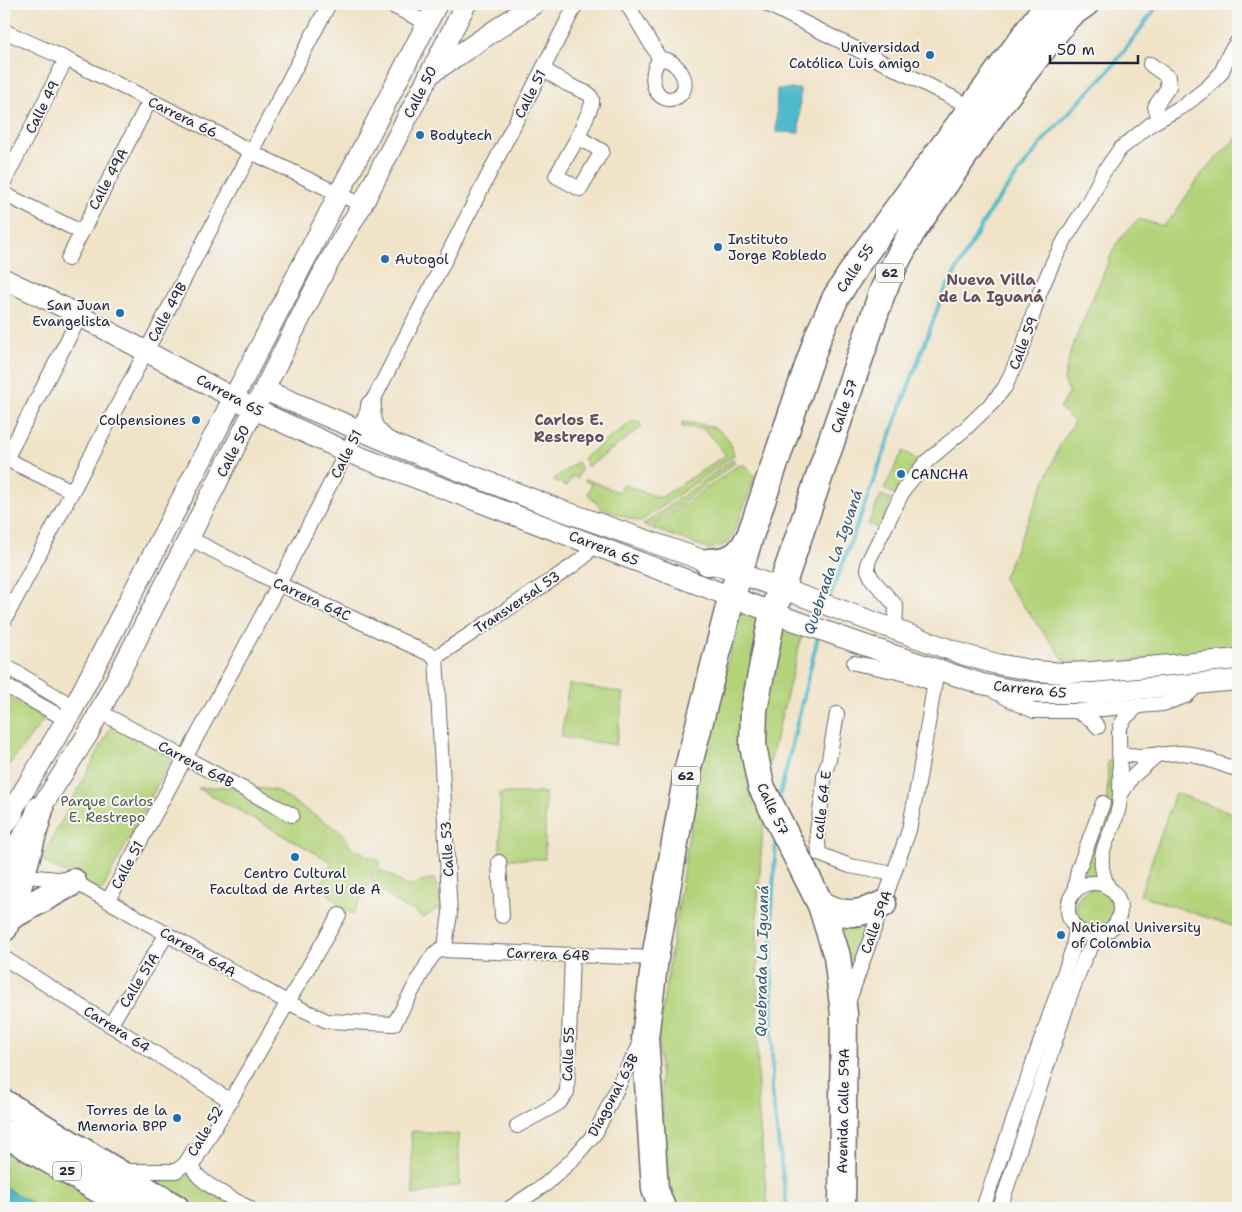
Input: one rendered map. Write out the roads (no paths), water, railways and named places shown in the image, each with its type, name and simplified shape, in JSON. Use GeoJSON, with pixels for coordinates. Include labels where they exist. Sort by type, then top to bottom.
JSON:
{"type":"FeatureCollection","features":[{"type":"Feature","properties":{"kind":"highway","name":"Calle 55"},"geometry":{"type":"LineString","coordinates":[[735,585],[819,334],[836,297],[859,261],[973,108],[1064,7]]}},
{"type":"Feature","properties":{"kind":"highway","name":"Calle 57"},"geometry":{"type":"LineString","coordinates":[[797,859],[761,786],[753,746],[754,710],[882,293],[895,264],[923,215],[1064,7]]}},
{"type":"Feature","properties":{"kind":"highway"},"geometry":{"type":"LineString","coordinates":[[708,562],[721,561],[733,557],[745,546],[750,536]]}},
{"type":"Feature","properties":{"kind":"highway","name":"62"},"geometry":{"type":"LineString","coordinates":[[662,1208],[655,1189],[645,1037],[655,958],[688,768],[735,585]]}},
{"type":"Feature","properties":{"kind":"highway"},"geometry":{"type":"LineString","coordinates":[[6,923],[10,871],[40,809]]}},
{"type":"Feature","properties":{"kind":"highway","name":"Calle 59A"},"geometry":{"type":"LineString","coordinates":[[797,859],[821,905],[837,956],[844,1014]]}},
{"type":"Feature","properties":{"kind":"highway"},"geometry":{"type":"LineString","coordinates":[[6,923],[73,882]]}},
{"type":"Feature","properties":{"kind":"highway"},"geometry":{"type":"LineString","coordinates":[[821,905],[835,912],[850,914],[866,912],[883,904]]}},
{"type":"Feature","properties":{"kind":"highway","name":"Avenida Calle 59A"},"geometry":{"type":"LineString","coordinates":[[842,1208],[844,1014]]}},
{"type":"Feature","properties":{"kind":"highway"},"geometry":{"type":"LineString","coordinates":[[4,1082],[45,1128]]}},
{"type":"Feature","properties":{"kind":"highway","name":"25"},"geometry":{"type":"LineString","coordinates":[[4,1104],[176,1208]]}},
{"type":"Feature","properties":{"kind":"highway","name":"25"},"geometry":{"type":"LineString","coordinates":[[4,1133],[130,1208]]}},
{"type":"Feature","properties":{"kind":"main road","name":"Calle 50"},"geometry":{"type":"LineString","coordinates":[[5,819],[70,714],[437,4]]}},
{"type":"Feature","properties":{"kind":"main road","name":"Calle 50"},"geometry":{"type":"LineString","coordinates":[[40,809],[82,746],[100,712],[325,269],[362,205],[466,4]]}},
{"type":"Feature","properties":{"kind":"main road"},"geometry":{"type":"LineString","coordinates":[[429,76],[534,4]]}},
{"type":"Feature","properties":{"kind":"main road"},"geometry":{"type":"LineString","coordinates":[[428,23],[436,33],[439,54]]}},
{"type":"Feature","properties":{"kind":"main road","name":"Carrera 65"},"geometry":{"type":"LineString","coordinates":[[4,279],[80,316],[254,409],[347,452],[594,544],[735,585],[787,605],[933,675],[1013,690],[1065,694],[1238,680]]}},
{"type":"Feature","properties":{"kind":"main road","name":"Carrera 65"},"geometry":{"type":"LineString","coordinates":[[264,390],[358,430],[555,508],[708,562],[735,585]]}},
{"type":"Feature","properties":{"kind":"main road"},"geometry":{"type":"LineString","coordinates":[[371,405],[370,419],[374,429],[385,440]]}},
{"type":"Feature","properties":{"kind":"main road","name":"Carrera 65"},"geometry":{"type":"LineString","coordinates":[[787,605],[892,629],[997,664],[1036,671],[1092,672],[1238,659]]}},
{"type":"Feature","properties":{"kind":"main road"},"geometry":{"type":"LineString","coordinates":[[893,655],[938,663],[942,660],[945,648]]}},
{"type":"Feature","properties":{"kind":"street","name":"Calle 49B"},"geometry":{"type":"LineString","coordinates":[[4,621],[330,4]]}},
{"type":"Feature","properties":{"kind":"street"},"geometry":{"type":"LineString","coordinates":[[388,4],[428,23]]}},
{"type":"Feature","properties":{"kind":"street","name":"Calle 51"},"geometry":{"type":"LineString","coordinates":[[108,901],[279,584],[576,4]]}},
{"type":"Feature","properties":{"kind":"street"},"geometry":{"type":"LineString","coordinates":[[627,4],[660,59]]}},
{"type":"Feature","properties":{"kind":"street"},"geometry":{"type":"LineString","coordinates":[[767,4],[973,108]]}},
{"type":"Feature","properties":{"kind":"street","name":"Carrera 66"},"geometry":{"type":"LineString","coordinates":[[4,31],[66,59],[225,137],[251,152],[362,205]]}},
{"type":"Feature","properties":{"kind":"street","name":"Calle 59"},"geometry":{"type":"LineString","coordinates":[[892,629],[896,606],[872,579],[868,570],[868,562],[904,489],[927,462],[965,430],[1005,388],[1022,350],[1042,287],[1054,260],[1089,201],[1103,173],[1120,149],[1151,124],[1185,105],[1209,86],[1221,73],[1230,52],[1238,40]]}},
{"type":"Feature","properties":{"kind":"street","name":"Calle 49"},"geometry":{"type":"LineString","coordinates":[[4,182],[66,59]]}},
{"type":"Feature","properties":{"kind":"street"},"geometry":{"type":"LineString","coordinates":[[1150,64],[1169,78],[1167,83],[1169,86],[1155,107],[1159,119]]}},
{"type":"Feature","properties":{"kind":"street"},"geometry":{"type":"LineString","coordinates":[[543,68],[566,84],[589,94],[592,99],[592,104],[578,137]]}},
{"type":"Feature","properties":{"kind":"street","name":"Calle 49A"},"geometry":{"type":"LineString","coordinates":[[68,259],[150,100]]}},
{"type":"Feature","properties":{"kind":"street"},"geometry":{"type":"LineString","coordinates":[[4,194],[81,232]]}},
{"type":"Feature","properties":{"kind":"street"},"geometry":{"type":"LineString","coordinates":[[72,491],[5,459],[80,316]]}},
{"type":"Feature","properties":{"kind":"street","name":"Carrera 64C"},"geometry":{"type":"LineString","coordinates":[[189,538],[279,584],[436,657]]}},
{"type":"Feature","properties":{"kind":"street","name":"Transversal 53"},"geometry":{"type":"LineString","coordinates":[[436,657],[571,567],[584,557],[594,544]]}},
{"type":"Feature","properties":{"kind":"street","name":"Calle 53"},"geometry":{"type":"LineString","coordinates":[[394,1024],[432,956],[444,946],[450,914],[436,657]]}},
{"type":"Feature","properties":{"kind":"street"},"geometry":{"type":"LineString","coordinates":[[854,663],[876,668],[888,668],[913,675],[933,675]]}},
{"type":"Feature","properties":{"kind":"street"},"geometry":{"type":"LineString","coordinates":[[4,665],[70,714]]}},
{"type":"Feature","properties":{"kind":"street","name":"Calle 59A"},"geometry":{"type":"LineString","coordinates":[[844,1014],[900,860],[912,818],[933,675]]}},
{"type":"Feature","properties":{"kind":"street"},"geometry":{"type":"LineString","coordinates":[[982,684],[1034,711],[1077,711],[1163,704],[1186,696],[1199,684]]}},
{"type":"Feature","properties":{"kind":"street"},"geometry":{"type":"LineString","coordinates":[[4,685],[70,714]]}},
{"type":"Feature","properties":{"kind":"street"},"geometry":{"type":"LineString","coordinates":[[1108,887],[1100,860],[1119,807],[1120,729],[1126,717],[1137,707]]}},
{"type":"Feature","properties":{"kind":"street"},"geometry":{"type":"LineString","coordinates":[[1077,711],[1092,720],[1098,727]]}},
{"type":"Feature","properties":{"kind":"street","name":"Carrera 64B"},"geometry":{"type":"LineString","coordinates":[[100,712],[292,815]]}},
{"type":"Feature","properties":{"kind":"street","name":"calle 64 E"},"geometry":{"type":"LineString","coordinates":[[837,714],[824,776],[818,818],[817,844],[819,854],[850,866],[889,873]]}},
{"type":"Feature","properties":{"kind":"street"},"geometry":{"type":"LineString","coordinates":[[1119,754],[1139,756],[1170,752],[1192,754],[1238,770]]}},
{"type":"Feature","properties":{"kind":"street"},"geometry":{"type":"LineString","coordinates":[[1119,797],[1132,777],[1158,754]]}},
{"type":"Feature","properties":{"kind":"street"},"geometry":{"type":"LineString","coordinates":[[1074,892],[1090,883],[1102,884],[1113,891],[1119,902],[1119,917],[1111,929],[1099,935],[1086,934],[1076,928],[1070,920],[1068,912],[1078,870],[1102,803]]}},
{"type":"Feature","properties":{"kind":"street"},"geometry":{"type":"LineString","coordinates":[[499,862],[502,916]]}},
{"type":"Feature","properties":{"kind":"street","name":"Carrera 64A"},"geometry":{"type":"LineString","coordinates":[[10,871],[73,882],[287,1002],[327,1021],[394,1024]]}},
{"type":"Feature","properties":{"kind":"street","name":"Calle 52"},"geometry":{"type":"LineString","coordinates":[[249,1208],[201,1179],[194,1170],[194,1164],[248,1060],[265,1039],[339,915]]}},
{"type":"Feature","properties":{"kind":"street"},"geometry":{"type":"LineString","coordinates":[[983,1208],[1070,956],[1076,928]]}},
{"type":"Feature","properties":{"kind":"street","name":"Calle 51A"},"geometry":{"type":"LineString","coordinates":[[110,1025],[167,934]]}},
{"type":"Feature","properties":{"kind":"street"},"geometry":{"type":"LineString","coordinates":[[1000,1208],[1070,996],[1085,957],[1099,935]]}},
{"type":"Feature","properties":{"kind":"street","name":"Carrera 64B"},"geometry":{"type":"LineString","coordinates":[[440,950],[505,947],[572,955],[655,958]]}},
{"type":"Feature","properties":{"kind":"street","name":"Calle 55"},"geometry":{"type":"LineString","coordinates":[[517,1126],[560,1103],[567,1092],[572,955]]}},
{"type":"Feature","properties":{"kind":"street","name":"Carrera 64"},"geometry":{"type":"LineString","coordinates":[[4,958],[228,1099]]}},
{"type":"Feature","properties":{"kind":"street","name":"Diagonal 63B"},"geometry":{"type":"LineString","coordinates":[[510,1208],[546,1184],[572,1160],[596,1132],[624,1074],[645,1037]]}},
{"type":"Feature","properties":{"kind":"street","name":"Calle 52"},"geometry":{"type":"LineString","coordinates":[[115,1171],[171,1172],[181,1169],[228,1099]]}},
{"type":"Feature","properties":{"kind":"water"},"geometry":{"type":"Polygon","coordinates":[[[777,89],[800,89],[799,133],[776,132],[777,89]]]}},
{"type":"Feature","properties":{"kind":"water"},"geometry":{"type":"Polygon","coordinates":[[[4,1187],[40,1208],[4,1208],[4,1187]]]}},
{"type":"Feature","properties":{"kind":"waterway","name":"Quebrada La Iguaná"},"geometry":{"type":"LineString","coordinates":[[829,600],[943,294],[991,209],[1047,136],[1112,67],[1159,4]]}},
{"type":"Feature","properties":{"kind":"waterway","name":"Quebrada La Iguaná"},"geometry":{"type":"LineString","coordinates":[[779,799],[818,636]]}},
{"type":"Feature","properties":{"kind":"waterway","name":"Quebrada La Iguaná"},"geometry":{"type":"LineString","coordinates":[[776,841],[772,909],[772,1093],[787,1208]]}},
{"type":"Feature","properties":{"kind":"place","name":"Universidad Católica Luis amigo"},"geometry":{"type":"Point","coordinates":[930,55]}},
{"type":"Feature","properties":{"kind":"place","name":"Bodytech"},"geometry":{"type":"Point","coordinates":[420,135]}},
{"type":"Feature","properties":{"kind":"place","name":"Instituto Jorge Robledo"},"geometry":{"type":"Point","coordinates":[718,247]}},
{"type":"Feature","properties":{"kind":"place","name":"Autogol"},"geometry":{"type":"Point","coordinates":[385,259]}},
{"type":"Feature","properties":{"kind":"place","name":"San Juan Evangelista"},"geometry":{"type":"Point","coordinates":[120,313]}},
{"type":"Feature","properties":{"kind":"place","name":"Colpensiones"},"geometry":{"type":"Point","coordinates":[196,420]}},
{"type":"Feature","properties":{"kind":"place","name":"CANCHA"},"geometry":{"type":"Point","coordinates":[901,474]}},
{"type":"Feature","properties":{"kind":"place","name":"Centro Cultural Facultad de Artes U de A"},"geometry":{"type":"Point","coordinates":[295,857]}},
{"type":"Feature","properties":{"kind":"place","name":"National University of Colombia"},"geometry":{"type":"Point","coordinates":[1061,935]}},
{"type":"Feature","properties":{"kind":"place","name":"Torres de la Memoria BPP"},"geometry":{"type":"Point","coordinates":[177,1118]}},
{"type":"Feature","properties":{"kind":"district","name":"Nueva Villa de La Iguaná"},"geometry":{"type":"Point","coordinates":[991,288]}},
{"type":"Feature","properties":{"kind":"district","name":"Carlos E. Restrepo"},"geometry":{"type":"Point","coordinates":[569,428]}},
{"type":"Feature","properties":{"kind":"park label","name":"Parque Carlos E. Restrepo"},"geometry":{"type":"Point","coordinates":[107,810]}}]}
